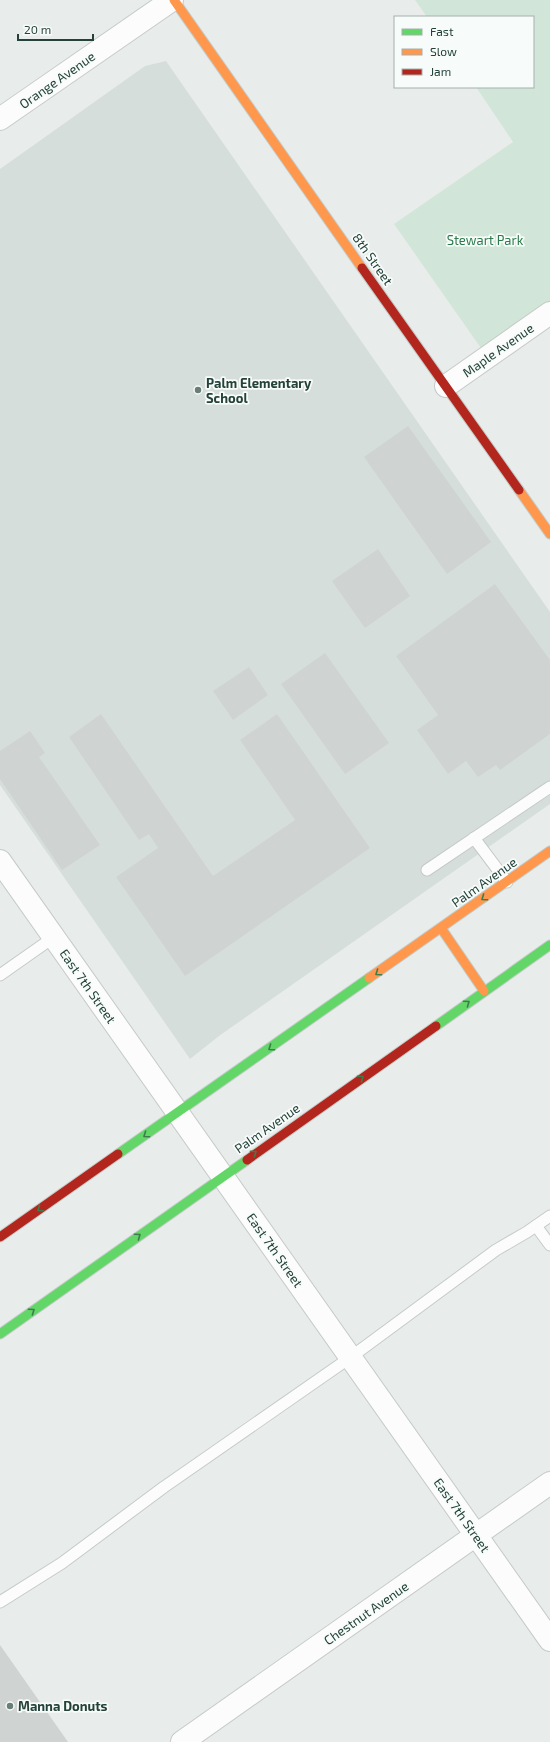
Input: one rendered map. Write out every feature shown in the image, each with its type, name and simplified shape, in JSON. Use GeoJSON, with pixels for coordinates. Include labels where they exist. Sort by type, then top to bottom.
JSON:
{"type":"FeatureCollection","features":[{"type":"Feature","properties":{"kind":"street","name":"Orange Avenue"},"geometry":{"type":"LineString","coordinates":[[0,119],[173,0]]}},
{"type":"Feature","properties":{"kind":"street","name":"8th Street"},"geometry":{"type":"LineString","coordinates":[[173,0],[550,534]]}},
{"type":"Feature","properties":{"kind":"street","name":"Maple Avenue"},"geometry":{"type":"LineString","coordinates":[[446,386],[550,313]]}},
{"type":"Feature","properties":{"kind":"street","name":"Palm Avenue"},"geometry":{"type":"LineString","coordinates":[[0,1237],[550,851]]}},
{"type":"Feature","properties":{"kind":"street","name":"East 7th Street"},"geometry":{"type":"LineString","coordinates":[[0,861],[550,1640]]}},
{"type":"Feature","properties":{"kind":"street"},"geometry":{"type":"LineString","coordinates":[[441,928],[484,991]]}},
{"type":"Feature","properties":{"kind":"street","name":"Palm Avenue"},"geometry":{"type":"LineString","coordinates":[[0,1334],[550,944]]}},
{"type":"Feature","properties":{"kind":"street","name":"Chestnut Avenue"},"geometry":{"type":"LineString","coordinates":[[182,1742],[550,1483]]}},
{"type":"Feature","properties":{"kind":"lane"},"geometry":{"type":"LineString","coordinates":[[427,870],[550,787]]}},
{"type":"Feature","properties":{"kind":"lane"},"geometry":{"type":"LineString","coordinates":[[474,838],[507,882]]}},
{"type":"Feature","properties":{"kind":"lane"},"geometry":{"type":"LineString","coordinates":[[0,975],[54,938]]}},
{"type":"Feature","properties":{"kind":"lane"},"geometry":{"type":"LineString","coordinates":[[0,1602],[62,1563],[164,1487],[351,1357],[496,1250],[550,1216]]}},
{"type":"Feature","properties":{"kind":"lane"},"geometry":{"type":"LineString","coordinates":[[536,1226],[550,1245]]}},
{"type":"Feature","properties":{"kind":"shaded area","name":"Palm Elementary School"},"geometry":{"type":"Polygon","coordinates":[[[166,61],[550,612],[550,804],[219,1036],[190,1059],[0,785],[0,169],[145,66],[166,61]]]}},
{"type":"Feature","properties":{"kind":"green space","name":"Stewart Park"},"geometry":{"type":"Polygon","coordinates":[[[415,0],[550,0],[550,306],[483,351],[394,224],[513,142],[477,88],[534,88],[534,16],[426,16],[415,0]]]}},
{"type":"Feature","properties":{"kind":"building"},"geometry":{"type":"Polygon","coordinates":[[[408,426],[491,542],[447,574],[364,457],[408,426]]]}},
{"type":"Feature","properties":{"kind":"building"},"geometry":{"type":"Polygon","coordinates":[[[378,549],[410,596],[365,628],[332,581],[378,549]]]}},
{"type":"Feature","properties":{"kind":"building"},"geometry":{"type":"Polygon","coordinates":[[[495,584],[550,660],[550,734],[500,770],[496,765],[478,777],[466,761],[448,774],[417,730],[438,715],[396,656],[495,584]]]}},
{"type":"Feature","properties":{"kind":"building"},"geometry":{"type":"Polygon","coordinates":[[[325,653],[389,743],[345,774],[281,684],[325,653]]]}},
{"type":"Feature","properties":{"kind":"building"},"geometry":{"type":"Polygon","coordinates":[[[249,667],[268,695],[233,720],[213,691],[249,667]]]}},
{"type":"Feature","properties":{"kind":"building"},"geometry":{"type":"Polygon","coordinates":[[[101,714],[213,876],[295,820],[240,740],[277,714],[370,848],[185,976],[116,877],[158,848],[149,834],[139,840],[69,737],[101,714]]]}},
{"type":"Feature","properties":{"kind":"building"},"geometry":{"type":"Polygon","coordinates":[[[30,731],[45,753],[39,757],[100,845],[62,870],[0,779],[0,751],[30,731]]]}},
{"type":"Feature","properties":{"kind":"building"},"geometry":{"type":"Polygon","coordinates":[[[0,1645],[68,1742],[0,1742],[0,1645]]]}},
{"type":"Feature","properties":{"kind":"traffic: fast"},"geometry":{"type":"LineString","coordinates":[[436,1026],[550,945]]}},
{"type":"Feature","properties":{"kind":"traffic: fast"},"geometry":{"type":"LineString","coordinates":[[118,1154],[369,978]]}},
{"type":"Feature","properties":{"kind":"traffic: fast"},"geometry":{"type":"LineString","coordinates":[[0,1334],[247,1160]]}},
{"type":"Feature","properties":{"kind":"traffic: slow"},"geometry":{"type":"LineString","coordinates":[[174,0],[362,268]]}},
{"type":"Feature","properties":{"kind":"traffic: slow"},"geometry":{"type":"LineString","coordinates":[[519,490],[550,534]]}},
{"type":"Feature","properties":{"kind":"traffic: slow"},"geometry":{"type":"LineString","coordinates":[[369,978],[550,851]]}},
{"type":"Feature","properties":{"kind":"traffic: slow"},"geometry":{"type":"LineString","coordinates":[[441,928],[484,991]]}},
{"type":"Feature","properties":{"kind":"traffic: jam"},"geometry":{"type":"LineString","coordinates":[[362,268],[519,490]]}},
{"type":"Feature","properties":{"kind":"traffic: jam"},"geometry":{"type":"LineString","coordinates":[[247,1160],[436,1026]]}},
{"type":"Feature","properties":{"kind":"traffic: jam"},"geometry":{"type":"LineString","coordinates":[[0,1237],[118,1154]]}},
{"type":"Feature","properties":{"kind":"place","name":"Palm Elementary School"},"geometry":{"type":"Point","coordinates":[198,390]}},
{"type":"Feature","properties":{"kind":"place","name":"Manna Donuts"},"geometry":{"type":"Point","coordinates":[10,1706]}}]}
